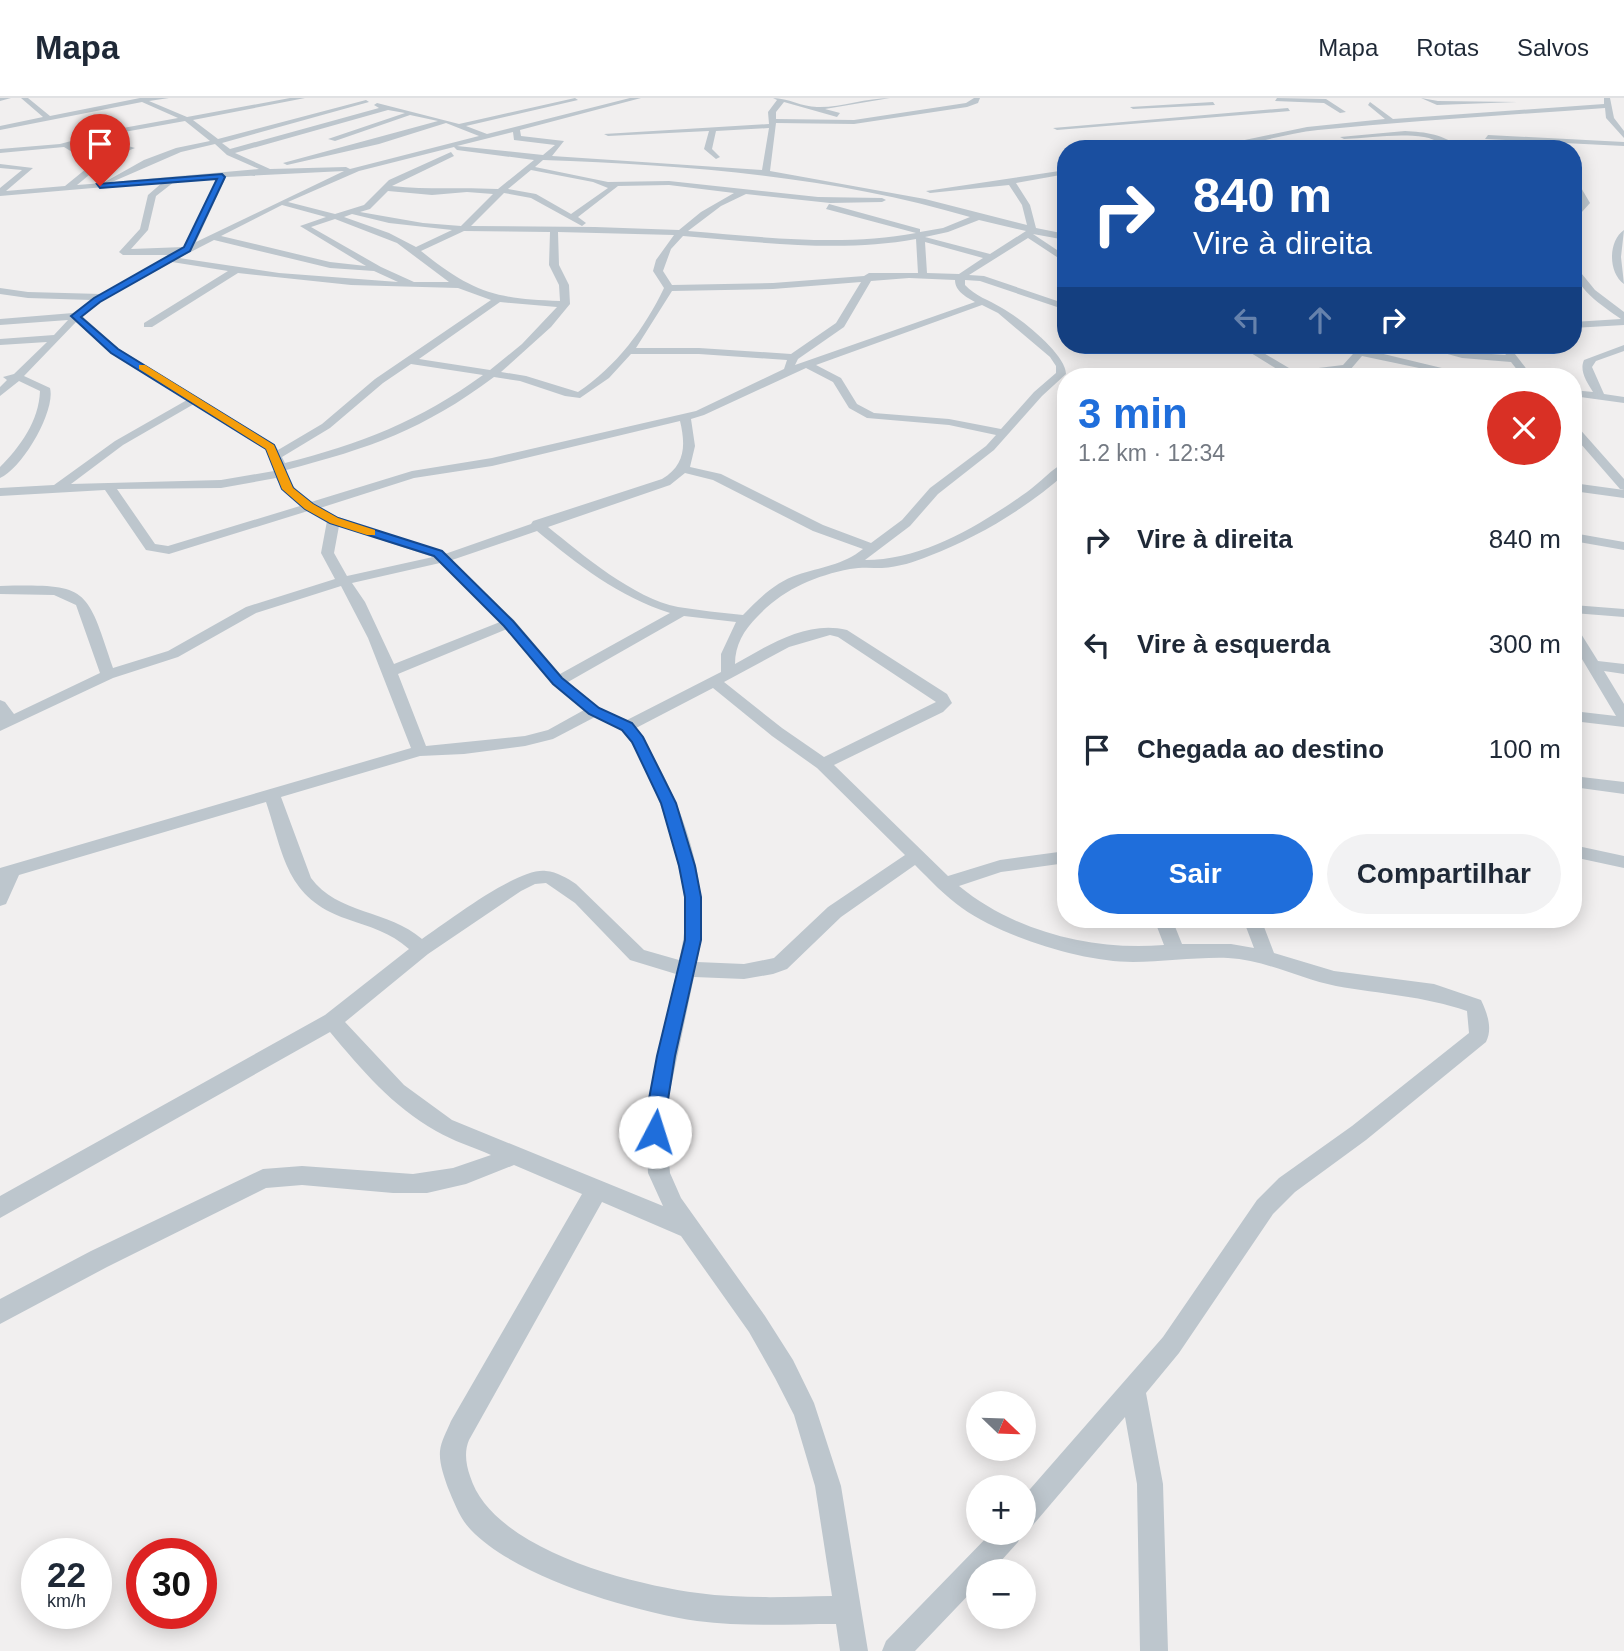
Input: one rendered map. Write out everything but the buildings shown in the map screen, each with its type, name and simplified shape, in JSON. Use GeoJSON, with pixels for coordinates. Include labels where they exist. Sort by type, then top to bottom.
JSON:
{"type":"FeatureCollection","features":[{"type":"Feature","properties":{"kind":"street"},"geometry":{"type":"LineString","coordinates":[[0,99],[8,98]]}},
{"type":"Feature","properties":{"kind":"street"},"geometry":{"type":"LineString","coordinates":[[24,98],[50,119]]}},
{"type":"Feature","properties":{"kind":"street"},"geometry":{"type":"LineString","coordinates":[[0,128],[136,100],[166,98]]}},
{"type":"Feature","properties":{"kind":"street"},"geometry":{"type":"LineString","coordinates":[[0,151],[65,145],[104,134],[302,98]]}},
{"type":"Feature","properties":{"kind":"street"},"geometry":{"type":"LineString","coordinates":[[0,393],[76,316],[102,297],[185,251],[282,203],[366,166],[448,148],[638,98]]}},
{"type":"Feature","properties":{"kind":"street"},"geometry":{"type":"LineString","coordinates":[[831,98],[844,104]]}},
{"type":"Feature","properties":{"kind":"street"},"geometry":{"type":"LineString","coordinates":[[814,108],[888,98],[900,103]]}},
{"type":"Feature","properties":{"kind":"street"},"geometry":{"type":"LineString","coordinates":[[611,160],[608,131],[713,130],[773,124],[857,121],[912,109],[971,104],[976,102],[977,98]]}},
{"type":"Feature","properties":{"kind":"street"},"geometry":{"type":"LineString","coordinates":[[1180,98],[1188,106]]}},
{"type":"Feature","properties":{"kind":"street"},"geometry":{"type":"LineString","coordinates":[[1424,98],[1437,103],[1529,101]]}},
{"type":"Feature","properties":{"kind":"street"},"geometry":{"type":"LineString","coordinates":[[766,173],[774,108],[779,99],[857,121]]}},
{"type":"Feature","properties":{"kind":"street"},"geometry":{"type":"LineString","coordinates":[[128,114],[136,100]]}},
{"type":"Feature","properties":{"kind":"street"},"geometry":{"type":"LineString","coordinates":[[136,100],[188,120],[229,152],[266,170],[356,169]]}},
{"type":"Feature","properties":{"kind":"street"},"geometry":{"type":"LineString","coordinates":[[214,139],[253,134],[364,100],[386,108],[462,125],[488,137]]}},
{"type":"Feature","properties":{"kind":"street"},"geometry":{"type":"LineString","coordinates":[[462,125],[575,100]]}},
{"type":"Feature","properties":{"kind":"street"},"geometry":{"type":"LineString","coordinates":[[1275,100],[1304,130]]}},
{"type":"Feature","properties":{"kind":"street"},"geometry":{"type":"LineString","coordinates":[[1275,100],[1326,101],[1342,112]]}},
{"type":"Feature","properties":{"kind":"street"},"geometry":{"type":"LineString","coordinates":[[1537,112],[1542,101]]}},
{"type":"Feature","properties":{"kind":"street"},"geometry":{"type":"LineString","coordinates":[[1133,107],[1225,103]]}},
{"type":"Feature","properties":{"kind":"street"},"geometry":{"type":"LineString","coordinates":[[1370,104],[1393,122]]}},
{"type":"Feature","properties":{"kind":"street"},"geometry":{"type":"LineString","coordinates":[[1264,140],[1304,130],[1374,122],[1610,106],[1613,122],[1624,136]]}},
{"type":"Feature","properties":{"kind":"street"},"geometry":{"type":"LineString","coordinates":[[289,113],[339,108]]}},
{"type":"Feature","properties":{"kind":"street"},"geometry":{"type":"LineString","coordinates":[[229,152],[386,108]]}},
{"type":"Feature","properties":{"kind":"street"},"geometry":{"type":"LineString","coordinates":[[595,109],[605,115]]}},
{"type":"Feature","properties":{"kind":"street"},"geometry":{"type":"LineString","coordinates":[[1057,128],[1287,110]]}},
{"type":"Feature","properties":{"kind":"street"},"geometry":{"type":"LineString","coordinates":[[332,139],[410,114]]}},
{"type":"Feature","properties":{"kind":"street"},"geometry":{"type":"LineString","coordinates":[[104,134],[122,121]]}},
{"type":"Feature","properties":{"kind":"street"},"geometry":{"type":"LineString","coordinates":[[0,193],[222,177],[266,170],[446,121]]}},
{"type":"Feature","properties":{"kind":"street"},"geometry":{"type":"LineString","coordinates":[[1613,122],[1624,122]]}},
{"type":"Feature","properties":{"kind":"street"},"geometry":{"type":"LineString","coordinates":[[100,186],[155,158],[214,139],[233,129]]}},
{"type":"Feature","properties":{"kind":"street"},"geometry":{"type":"LineString","coordinates":[[415,251],[464,228],[501,191],[561,143],[517,138],[517,130]]}},
{"type":"Feature","properties":{"kind":"street"},"geometry":{"type":"LineString","coordinates":[[713,130],[708,149],[716,157]]}},
{"type":"Feature","properties":{"kind":"street"},"geometry":{"type":"LineString","coordinates":[[1480,130],[1490,140]]}},
{"type":"Feature","properties":{"kind":"street"},"geometry":{"type":"LineString","coordinates":[[408,133],[421,138]]}},
{"type":"Feature","properties":{"kind":"street"},"geometry":{"type":"LineString","coordinates":[[1320,137],[1430,134],[1446,140]]}},
{"type":"Feature","properties":{"kind":"street"},"geometry":{"type":"LineString","coordinates":[[1488,137],[1551,136],[1624,144]]}},
{"type":"Feature","properties":{"kind":"street"},"geometry":{"type":"LineString","coordinates":[[1551,136],[1553,140]]}},
{"type":"Feature","properties":{"kind":"street"},"geometry":{"type":"LineString","coordinates":[[433,143],[448,148],[543,158],[611,160],[766,173],[900,196],[1030,232],[1057,236]]}},
{"type":"Feature","properties":{"kind":"street"},"geometry":{"type":"LineString","coordinates":[[65,145],[97,164],[65,189]]}},
{"type":"Feature","properties":{"kind":"street"},"geometry":{"type":"LineString","coordinates":[[94,161],[131,148]]}},
{"type":"Feature","properties":{"kind":"street"},"geometry":{"type":"LineString","coordinates":[[414,286],[378,270],[304,226],[355,213],[367,207],[384,188],[460,149]]}},
{"type":"Feature","properties":{"kind":"street"},"geometry":{"type":"LineString","coordinates":[[0,166],[29,169],[0,193]]}},
{"type":"Feature","properties":{"kind":"street"},"geometry":{"type":"LineString","coordinates":[[366,166],[411,174]]}},
{"type":"Feature","properties":{"kind":"street"},"geometry":{"type":"LineString","coordinates":[[530,168],[610,184],[669,183],[818,200],[874,201],[900,196]]}},
{"type":"Feature","properties":{"kind":"street"},"geometry":{"type":"LineString","coordinates":[[930,191],[1057,174]]}},
{"type":"Feature","properties":{"kind":"street"},"geometry":{"type":"LineString","coordinates":[[185,251],[222,177]]}},
{"type":"Feature","properties":{"kind":"street"},"geometry":{"type":"LineString","coordinates":[[170,181],[152,195],[144,230],[123,252],[185,251]]}},
{"type":"Feature","properties":{"kind":"street"},"geometry":{"type":"LineString","coordinates":[[1011,182],[1026,205],[1030,232],[1057,253]]}},
{"type":"Feature","properties":{"kind":"street"},"geometry":{"type":"LineString","coordinates":[[571,218],[612,190],[614,187],[610,184]]}},
{"type":"Feature","properties":{"kind":"street"},"geometry":{"type":"LineString","coordinates":[[384,188],[432,193],[501,191],[533,196],[595,229]]}},
{"type":"Feature","properties":{"kind":"street"},"geometry":{"type":"LineString","coordinates":[[669,288],[659,275],[658,266],[663,253],[681,233],[743,191]]}},
{"type":"Feature","properties":{"kind":"street"},"geometry":{"type":"LineString","coordinates":[[818,200],[835,209],[991,257]]}},
{"type":"Feature","properties":{"kind":"street"},"geometry":{"type":"LineString","coordinates":[[282,203],[336,218],[397,240],[460,285],[497,300],[565,304]]}},
{"type":"Feature","properties":{"kind":"street"},"geometry":{"type":"LineString","coordinates":[[355,213],[406,224],[464,228],[595,229],[831,240],[922,236],[960,226],[978,217]]}},
{"type":"Feature","properties":{"kind":"street"},"geometry":{"type":"LineString","coordinates":[[0,492],[220,484],[382,438],[444,404],[492,373],[548,327],[565,304],[564,285],[554,265],[554,230]]}},
{"type":"Feature","properties":{"kind":"street"},"geometry":{"type":"LineString","coordinates":[[960,278],[1030,232]]}},
{"type":"Feature","properties":{"kind":"street"},"geometry":{"type":"LineString","coordinates":[[1624,233],[1616,244],[1618,270],[1624,281]]}},
{"type":"Feature","properties":{"kind":"street"},"geometry":{"type":"LineString","coordinates":[[922,236],[923,275]]}},
{"type":"Feature","properties":{"kind":"street"},"geometry":{"type":"LineString","coordinates":[[214,237],[330,265],[378,270]]}},
{"type":"Feature","properties":{"kind":"street"},"geometry":{"type":"LineString","coordinates":[[171,259],[235,271],[349,284],[460,285]]}},
{"type":"Feature","properties":{"kind":"street"},"geometry":{"type":"LineString","coordinates":[[148,325],[235,271]]}},
{"type":"Feature","properties":{"kind":"street"},"geometry":{"type":"LineString","coordinates":[[669,288],[773,286],[869,276],[923,275],[981,278],[1057,304]]}},
{"type":"Feature","properties":{"kind":"street"},"geometry":{"type":"LineString","coordinates":[[789,371],[793,358],[840,325],[869,276]]}},
{"type":"Feature","properties":{"kind":"street"},"geometry":{"type":"LineString","coordinates":[[960,278],[960,285],[965,292],[1001,311],[1054,355],[1061,368]]}},
{"type":"Feature","properties":{"kind":"street"},"geometry":{"type":"LineString","coordinates":[[1582,283],[1587,292],[1624,320]]}},
{"type":"Feature","properties":{"kind":"street"},"geometry":{"type":"LineString","coordinates":[[408,360],[531,380],[569,394],[580,395],[629,351],[652,321],[669,288]]}},
{"type":"Feature","properties":{"kind":"street"},"geometry":{"type":"LineString","coordinates":[[0,291],[28,295],[102,297]]}},
{"type":"Feature","properties":{"kind":"street"},"geometry":{"type":"LineString","coordinates":[[278,466],[408,360],[497,300]]}},
{"type":"Feature","properties":{"kind":"street"},"geometry":{"type":"LineString","coordinates":[[109,486],[151,547],[160,550],[182,547],[412,475],[492,462],[685,418],[727,403],[789,371],[983,302]]}},
{"type":"Feature","properties":{"kind":"street"},"geometry":{"type":"LineString","coordinates":[[0,322],[76,316],[115,351],[271,447],[288,489],[309,507],[334,520],[434,551],[509,623],[558,681],[594,711],[627,726],[650,761],[669,803],[693,897],[693,940],[655,1115],[659,1172],[673,1205],[757,1324],[784,1369],[804,1412],[828,1486],[854,1651]]}},
{"type":"Feature","properties":{"kind":"street"},"geometry":{"type":"LineString","coordinates":[[1582,325],[1624,320]]}},
{"type":"Feature","properties":{"kind":"street"},"geometry":{"type":"LineString","coordinates":[[0,342],[57,338]]}},
{"type":"Feature","properties":{"kind":"street"},"geometry":{"type":"LineString","coordinates":[[1600,397],[1584,369],[1585,363],[1624,348]]}},
{"type":"Feature","properties":{"kind":"street"},"geometry":{"type":"LineString","coordinates":[[629,351],[699,351],[793,358]]}},
{"type":"Feature","properties":{"kind":"street"},"geometry":{"type":"LineString","coordinates":[[1258,354],[1282,368]]}},
{"type":"Feature","properties":{"kind":"street"},"geometry":{"type":"LineString","coordinates":[[1386,354],[1439,368]]}},
{"type":"Feature","properties":{"kind":"street"},"geometry":{"type":"LineString","coordinates":[[1458,354],[1514,359]]}},
{"type":"Feature","properties":{"kind":"street"},"geometry":{"type":"LineString","coordinates":[[1510,354],[1521,368]]}},
{"type":"Feature","properties":{"kind":"street"},"geometry":{"type":"LineString","coordinates":[[808,365],[837,380],[853,406],[871,416],[949,422],[1004,433]]}},
{"type":"Feature","properties":{"kind":"street"},"geometry":{"type":"LineString","coordinates":[[0,377],[17,376],[46,390],[46,404],[28,441],[0,474]]}},
{"type":"Feature","properties":{"kind":"street"},"geometry":{"type":"LineString","coordinates":[[852,564],[906,523],[934,491],[990,448],[1038,394],[1057,380]]}},
{"type":"Feature","properties":{"kind":"street"},"geometry":{"type":"LineString","coordinates":[[1582,395],[1624,400]]}},
{"type":"Feature","properties":{"kind":"street"},"geometry":{"type":"LineString","coordinates":[[56,490],[119,443],[194,400]]}},
{"type":"Feature","properties":{"kind":"street"},"geometry":{"type":"LineString","coordinates":[[0,705],[6,723],[108,675],[173,654],[251,610],[346,580],[442,559],[537,524],[666,482],[683,469],[690,457],[691,439],[685,418]]}},
{"type":"Feature","properties":{"kind":"street"},"geometry":{"type":"LineString","coordinates":[[1582,438],[1624,486]]}},
{"type":"Feature","properties":{"kind":"street"},"geometry":{"type":"LineString","coordinates":[[1604,461],[1624,463]]}},
{"type":"Feature","properties":{"kind":"street"},"geometry":{"type":"LineString","coordinates":[[683,469],[718,477],[818,528],[872,548]]}},
{"type":"Feature","properties":{"kind":"street"},"geometry":{"type":"LineString","coordinates":[[722,678],[739,627],[765,600],[787,584],[852,564],[905,561],[956,539],[1026,496],[1057,473]]}},
{"type":"Feature","properties":{"kind":"street"},"geometry":{"type":"LineString","coordinates":[[1582,488],[1624,494]]}},
{"type":"Feature","properties":{"kind":"street"},"geometry":{"type":"LineString","coordinates":[[334,520],[327,551],[329,560],[346,580],[391,671],[420,751]]}},
{"type":"Feature","properties":{"kind":"street"},"geometry":{"type":"LineString","coordinates":[[537,524],[612,581],[648,600],[683,611],[746,619]]}},
{"type":"Feature","properties":{"kind":"street"},"geometry":{"type":"LineString","coordinates":[[1582,539],[1624,546]]}},
{"type":"Feature","properties":{"kind":"street"},"geometry":{"type":"LineString","coordinates":[[0,590],[56,591],[69,594],[82,602],[108,675]]}},
{"type":"Feature","properties":{"kind":"street"},"geometry":{"type":"LineString","coordinates":[[1582,610],[1624,613]]}},
{"type":"Feature","properties":{"kind":"street"},"geometry":{"type":"LineString","coordinates":[[558,681],[683,611]]}},
{"type":"Feature","properties":{"kind":"street"},"geometry":{"type":"LineString","coordinates":[[391,671],[509,623]]}},
{"type":"Feature","properties":{"kind":"street"},"geometry":{"type":"LineString","coordinates":[[627,726],[811,633],[832,629],[942,697],[944,703],[937,709],[823,764]]}},
{"type":"Feature","properties":{"kind":"street"},"geometry":{"type":"LineString","coordinates":[[1582,649],[1624,719]]}},
{"type":"Feature","properties":{"kind":"street"},"geometry":{"type":"LineString","coordinates":[[1591,665],[1624,668]]}},
{"type":"Feature","properties":{"kind":"street"},"geometry":{"type":"LineString","coordinates":[[722,678],[777,732],[823,764],[945,884],[990,917],[1047,940],[1132,955],[1176,951],[1231,951],[1267,958],[1326,976],[1434,992],[1474,1006],[1479,1018],[1479,1036],[1359,1133],[1287,1185],[1265,1207],[1171,1345],[1036,1502]]}},
{"type":"Feature","properties":{"kind":"street"},"geometry":{"type":"LineString","coordinates":[[0,899],[6,873],[420,751],[487,747],[553,734],[594,711]]}},
{"type":"Feature","properties":{"kind":"street"},"geometry":{"type":"LineString","coordinates":[[1582,717],[1624,719]]}},
{"type":"Feature","properties":{"kind":"street"},"geometry":{"type":"LineString","coordinates":[[1582,782],[1624,788]]}},
{"type":"Feature","properties":{"kind":"street"},"geometry":{"type":"LineString","coordinates":[[272,794],[304,884],[317,896],[335,906],[391,927],[409,937],[421,948]]}},
{"type":"Feature","properties":{"kind":"street"},"geometry":{"type":"LineString","coordinates":[[1582,853],[1624,862]]}},
{"type":"Feature","properties":{"kind":"street"},"geometry":{"type":"LineString","coordinates":[[0,1208],[332,1021],[377,987],[421,948],[515,886],[530,879],[544,877],[557,880],[569,888],[625,946],[653,963],[686,969],[761,970],[777,966],[825,920],[915,856]]}},
{"type":"Feature","properties":{"kind":"street"},"geometry":{"type":"LineString","coordinates":[[945,884],[1000,866],[1057,858]]}},
{"type":"Feature","properties":{"kind":"street"},"geometry":{"type":"LineString","coordinates":[[1167,928],[1176,951]]}},
{"type":"Feature","properties":{"kind":"street"},"geometry":{"type":"LineString","coordinates":[[1255,928],[1267,958]]}},
{"type":"Feature","properties":{"kind":"street"},"geometry":{"type":"LineString","coordinates":[[332,1021],[390,1088],[418,1110],[445,1126],[690,1228]]}},
{"type":"Feature","properties":{"kind":"street"},"geometry":{"type":"LineString","coordinates":[[0,1312],[99,1259],[262,1179],[292,1174],[320,1174],[381,1183],[415,1184],[476,1173],[515,1154]]}},
{"type":"Feature","properties":{"kind":"street"},"geometry":{"type":"LineString","coordinates":[[597,1189],[460,1430],[453,1452],[458,1479],[468,1502],[481,1522],[549,1566],[656,1599],[721,1609],[848,1610]]}},
{"type":"Feature","properties":{"kind":"street"},"geometry":{"type":"LineString","coordinates":[[1133,1391],[1150,1484],[1154,1651]]}},
{"type":"Feature","properties":{"kind":"street"},"geometry":{"type":"LineString","coordinates":[[896,1651],[998,1545]]}},
{"type":"Feature","properties":{"kind":"slow traffic"},"geometry":{"type":"LineString","coordinates":[[142,367],[271,447],[279,463],[279,474],[288,489],[309,507],[334,520],[371,532]]}},
{"type":"Feature","properties":{"kind":"route"},"geometry":{"type":"LineString","coordinates":[[100,186],[222,177],[188,249],[97,300],[76,316],[85,327],[115,351],[271,447],[279,463],[279,474],[288,489],[309,507],[334,520],[434,551],[509,623],[558,681],[594,711],[627,726],[638,740],[669,803],[693,897],[693,940],[666,1056],[655,1115],[655,1132]]}}]}
